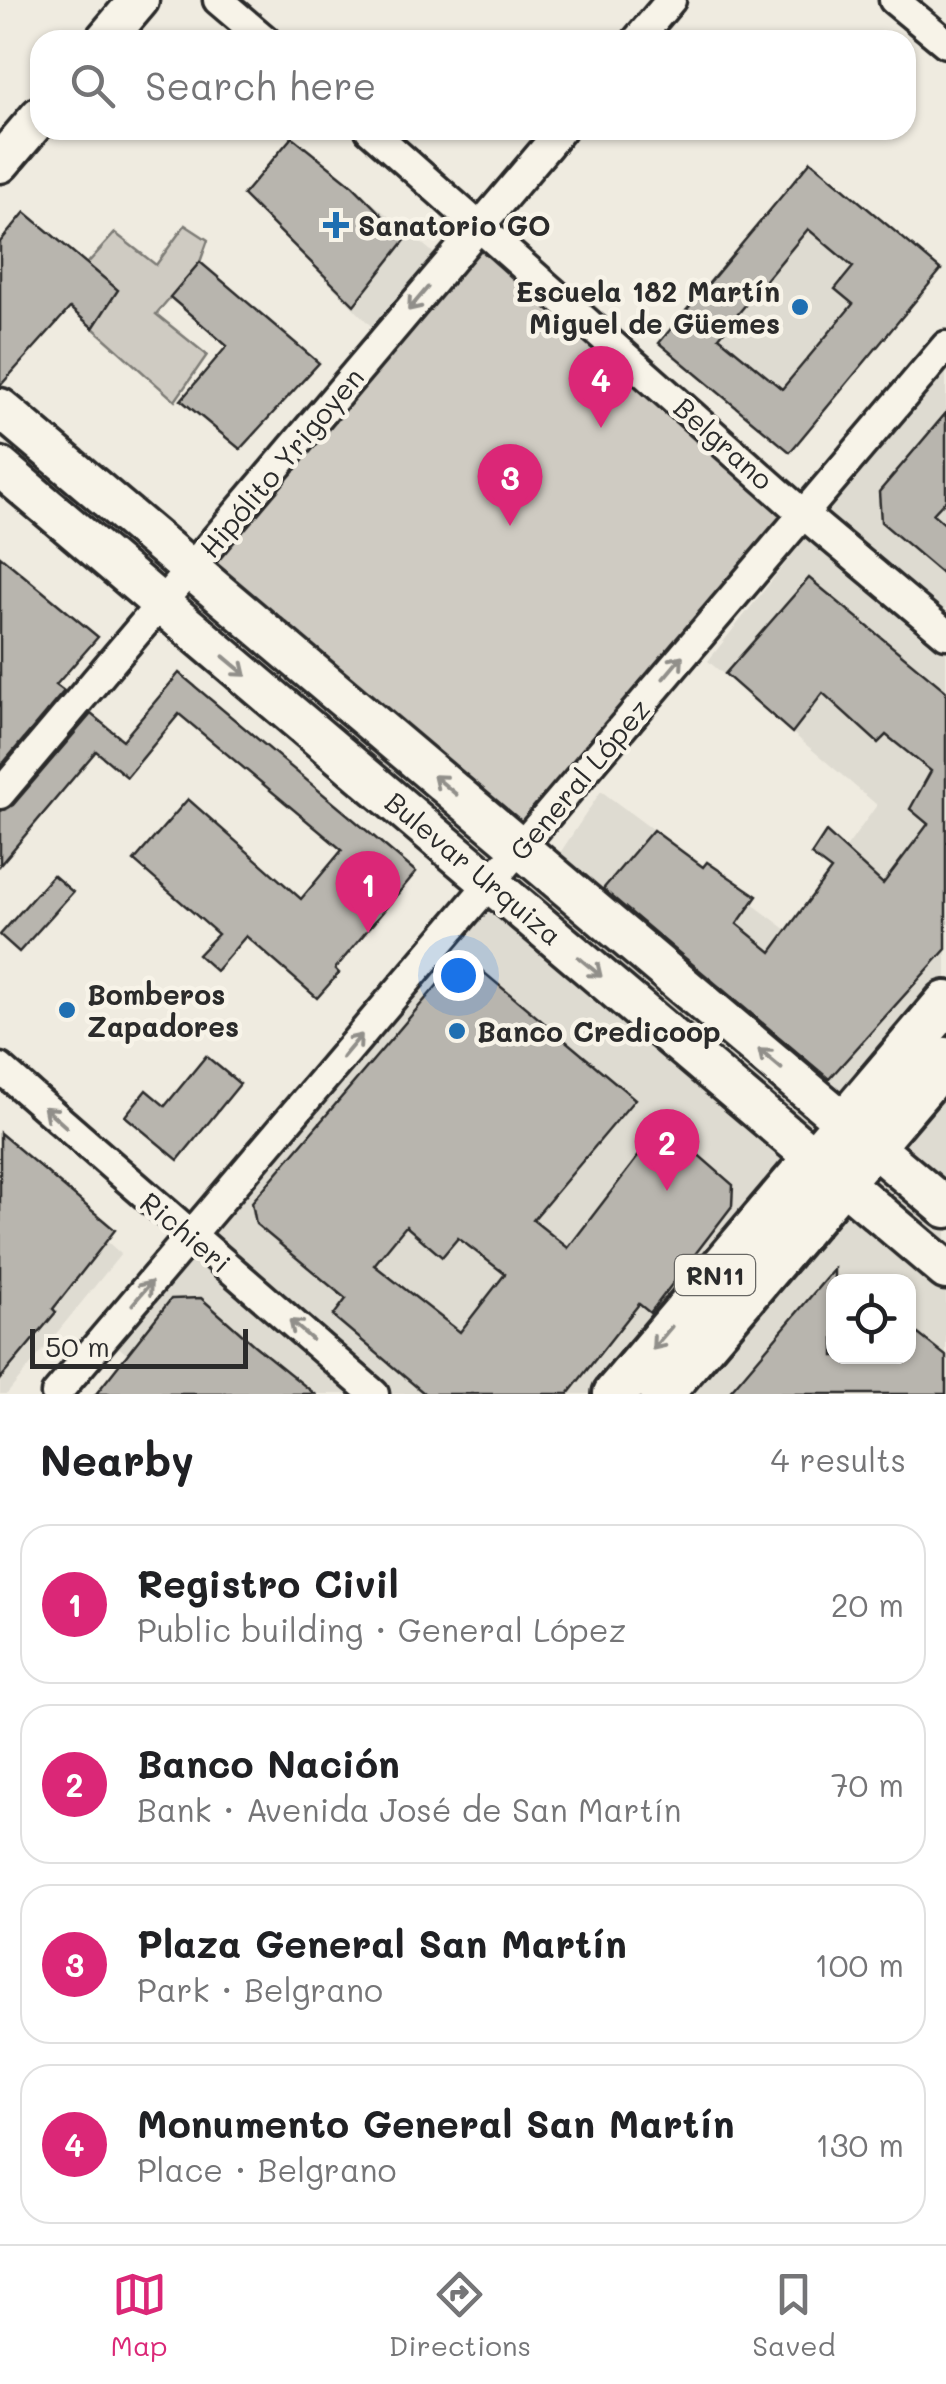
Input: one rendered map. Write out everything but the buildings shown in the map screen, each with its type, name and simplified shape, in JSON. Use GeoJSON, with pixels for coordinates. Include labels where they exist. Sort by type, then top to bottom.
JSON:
{"type":"FeatureCollection","features":[{"type":"Feature","properties":{"kind":"main road"},"geometry":{"type":"LineString","coordinates":[[114,30],[139,0]]}},
{"type":"Feature","properties":{"kind":"main road"},"geometry":{"type":"LineString","coordinates":[[0,164],[30,128]]}},
{"type":"Feature","properties":{"kind":"main road","name":"Bulevar Urquiza"},"geometry":{"type":"LineString","coordinates":[[0,408],[946,1208]]}},
{"type":"Feature","properties":{"kind":"main road","name":"Bulevar Urquiza"},"geometry":{"type":"LineString","coordinates":[[0,467],[946,1270]]}},
{"type":"Feature","properties":{"kind":"main road","name":"RN11"},"geometry":{"type":"LineString","coordinates":[[615,1394],[858,1134],[946,1002]]}},
{"type":"Feature","properties":{"kind":"main road","name":"RN11"},"geometry":{"type":"LineString","coordinates":[[858,1134],[946,1058]]}},
{"type":"Feature","properties":{"kind":"main road","name":"RN11"},"geometry":{"type":"LineString","coordinates":[[661,1394],[829,1168]]}},
{"type":"Feature","properties":{"kind":"street"},"geometry":{"type":"LineString","coordinates":[[218,0],[253,30]]}},
{"type":"Feature","properties":{"kind":"street"},"geometry":{"type":"LineString","coordinates":[[646,30],[671,0]]}},
{"type":"Feature","properties":{"kind":"street"},"geometry":{"type":"LineString","coordinates":[[894,0],[946,44]]}},
{"type":"Feature","properties":{"kind":"street","name":"Belgrano"},"geometry":{"type":"LineString","coordinates":[[382,140],[803,514],[946,634]]}},
{"type":"Feature","properties":{"kind":"street","name":"Hipólito Yrigoyen"},"geometry":{"type":"LineString","coordinates":[[0,794],[553,140]]}},
{"type":"Feature","properties":{"kind":"street","name":"General López"},"geometry":{"type":"LineString","coordinates":[[56,1394],[946,346]]}},
{"type":"Feature","properties":{"kind":"street","name":"Richieri"},"geometry":{"type":"LineString","coordinates":[[0,1068],[374,1394]]}},
{"type":"Feature","properties":{"kind":"shaded area","name":"Sanatorio GO"},"geometry":{"type":"Polygon","coordinates":[[[289,140],[296,140],[436,255],[375,330],[243,195],[289,140]]]}},
{"type":"Feature","properties":{"kind":"shaded area","name":"Escuela 182 Martín Miguel de Güemes"},"geometry":{"type":"Polygon","coordinates":[[[811,161],[941,270],[790,452],[659,343],[811,161]]]}},
{"type":"Feature","properties":{"kind":"shaded area"},"geometry":{"type":"Polygon","coordinates":[[[185,225],[208,240],[200,262],[156,314],[207,355],[175,401],[93,328],[117,290],[87,264],[115,233],[156,265],[185,225]]]}},
{"type":"Feature","properties":{"kind":"shaded area"},"geometry":{"type":"Polygon","coordinates":[[[482,225],[803,514],[519,848],[190,569],[482,225]]]}},
{"type":"Feature","properties":{"kind":"shaded area"},"geometry":{"type":"Polygon","coordinates":[[[946,361],[946,1394],[174,1394],[116,1345],[192,1235],[491,882],[523,909],[601,791],[787,930],[877,805],[708,661],[946,361]]]}},
{"type":"Feature","properties":{"kind":"shaded area"},"geometry":{"type":"Polygon","coordinates":[[[0,1146],[121,1254],[7,1394],[0,1394],[0,1146]]]}},
{"type":"Feature","properties":{"kind":"place","name":"Sanatorio GO"},"geometry":{"type":"Point","coordinates":[336,225]}},
{"type":"Feature","properties":{"kind":"place","name":"Escuela 182 Martín Miguel de Güemes"},"geometry":{"type":"Point","coordinates":[800,307]}},
{"type":"Feature","properties":{"kind":"place","name":"Monumento General San Martín"},"geometry":{"type":"Point","coordinates":[601,428]}},
{"type":"Feature","properties":{"kind":"place","name":"Plaza General San Martín"},"geometry":{"type":"Point","coordinates":[510,526]}},
{"type":"Feature","properties":{"kind":"place","name":"Registro Civil"},"geometry":{"type":"Point","coordinates":[368,933]}},
{"type":"Feature","properties":{"kind":"place","name":"Bomberos Zapadores"},"geometry":{"type":"Point","coordinates":[67,1010]}},
{"type":"Feature","properties":{"kind":"place","name":"Banco Credicoop"},"geometry":{"type":"Point","coordinates":[457,1031]}},
{"type":"Feature","properties":{"kind":"place","name":"Banco Nación"},"geometry":{"type":"Point","coordinates":[667,1191]}}]}
